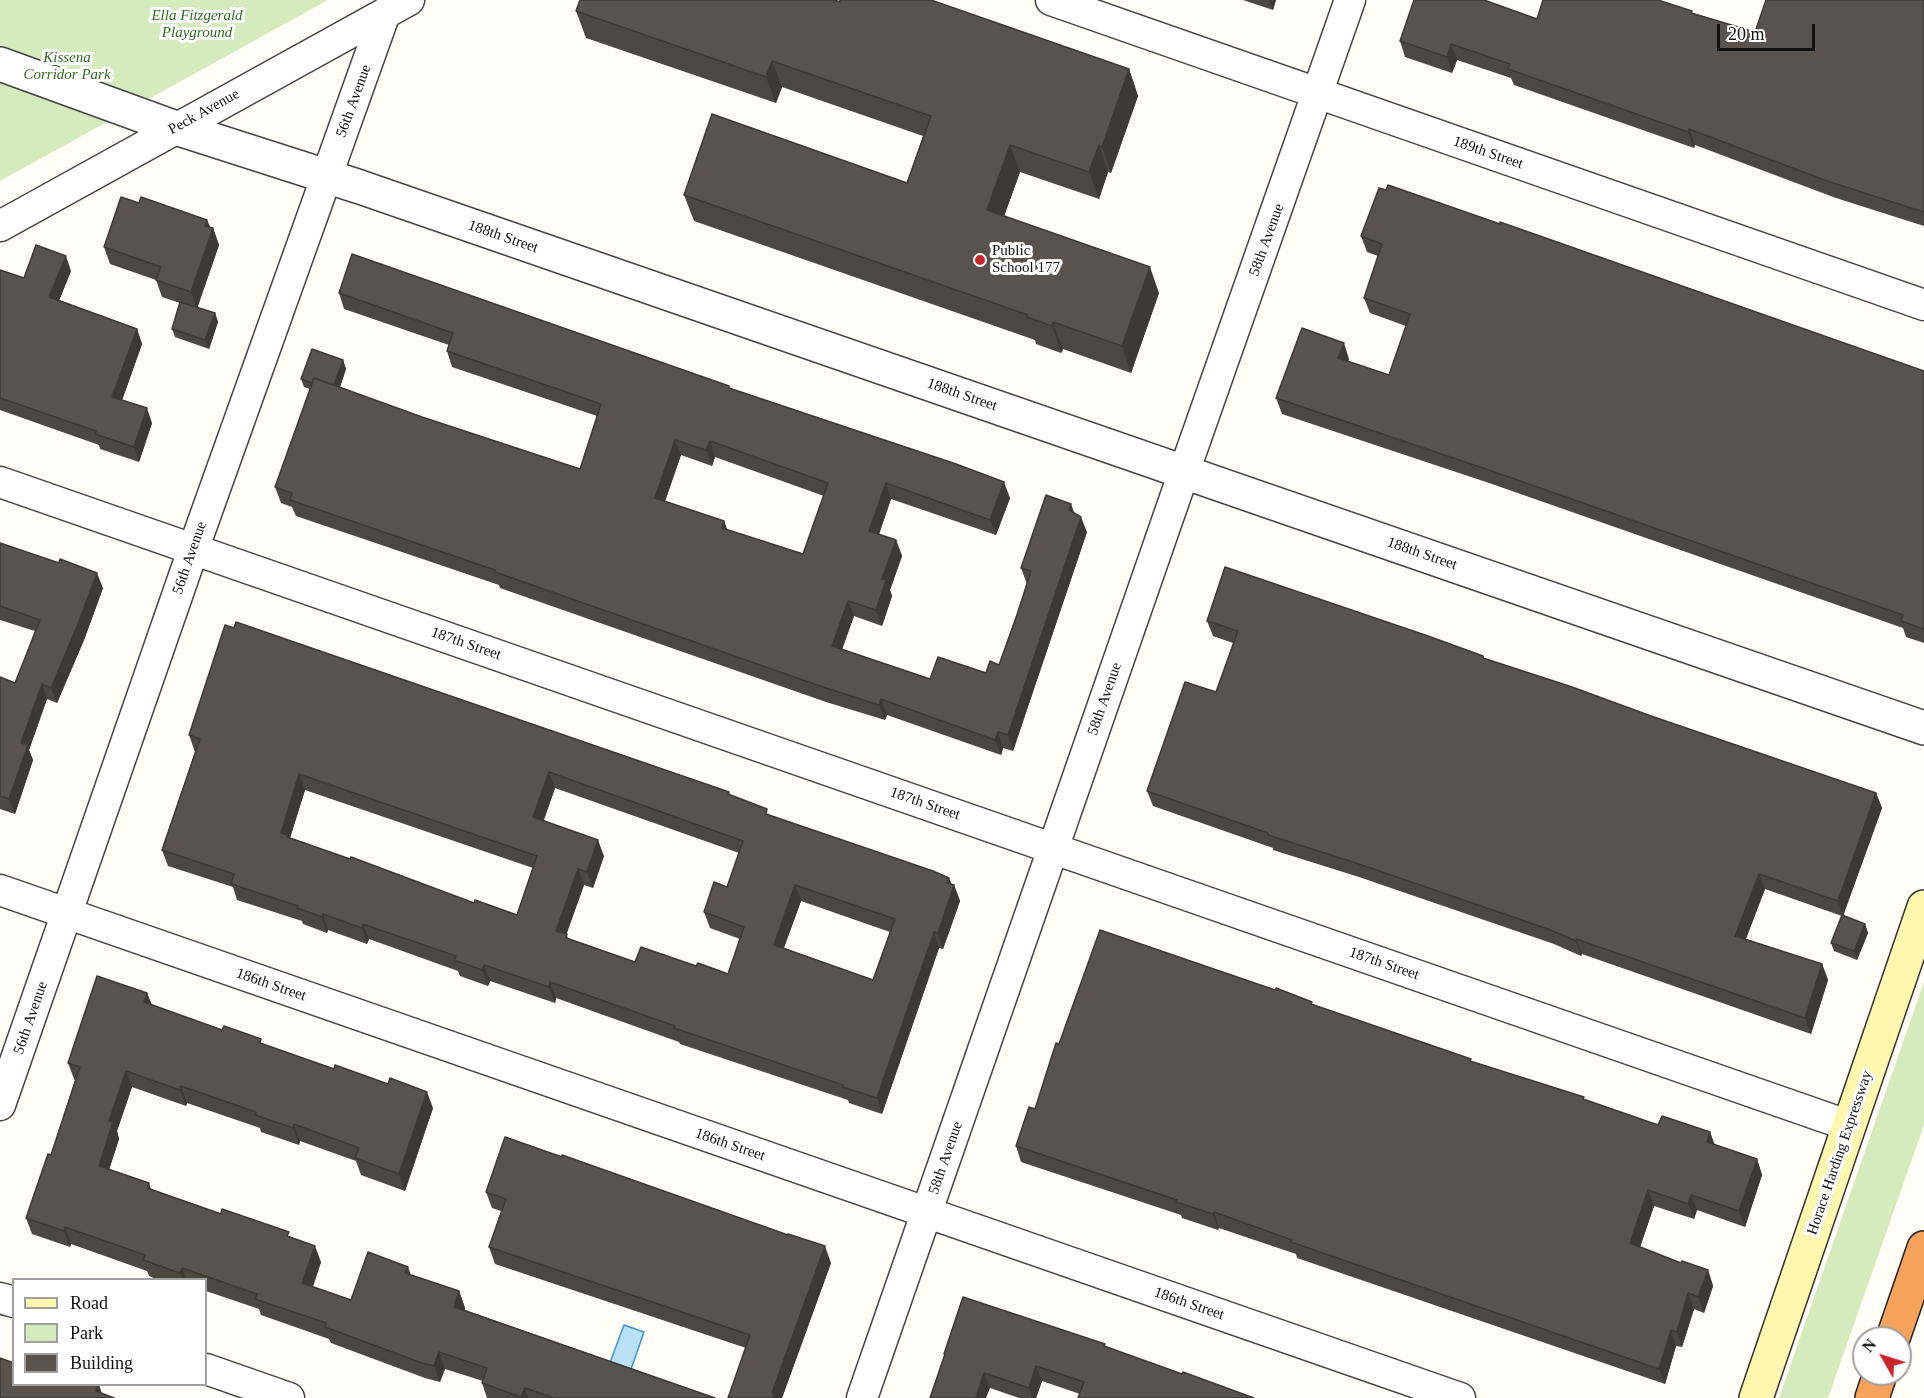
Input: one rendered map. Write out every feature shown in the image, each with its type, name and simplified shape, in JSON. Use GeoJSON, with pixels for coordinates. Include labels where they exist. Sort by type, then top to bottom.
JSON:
{"type":"FeatureCollection","features":[{"type":"Feature","properties":{"kind":"highway"},"geometry":{"type":"LineString","coordinates":[[1897,1326],[1924,1248]]}},
{"type":"Feature","properties":{"kind":"main road","name":"Horace Harding Expressway"},"geometry":{"type":"LineString","coordinates":[[1756,1398],[1924,907]]}},
{"type":"Feature","properties":{"kind":"street","name":"189th Street"},"geometry":{"type":"LineString","coordinates":[[1051,0],[1924,305]]}},
{"type":"Feature","properties":{"kind":"street","name":"58th Avenue"},"geometry":{"type":"LineString","coordinates":[[862,1398],[1350,0]]}},
{"type":"Feature","properties":{"kind":"street","name":"Peck Avenue"},"geometry":{"type":"LineString","coordinates":[[0,226],[397,7]]}},
{"type":"Feature","properties":{"kind":"street","name":"56th Avenue"},"geometry":{"type":"LineString","coordinates":[[0,1105],[193,550],[327,176],[397,7]]}},
{"type":"Feature","properties":{"kind":"street","name":"188th Street"},"geometry":{"type":"LineString","coordinates":[[0,64],[176,128],[327,176],[1924,728]]}},
{"type":"Feature","properties":{"kind":"street","name":"187th Street"},"geometry":{"type":"LineString","coordinates":[[0,482],[1850,1126]]}},
{"type":"Feature","properties":{"kind":"street","name":"186th Street"},"geometry":{"type":"LineString","coordinates":[[0,890],[1460,1398]]}},
{"type":"Feature","properties":{"kind":"street"},"geometry":{"type":"LineString","coordinates":[[207,1369],[289,1398]]}},
{"type":"Feature","properties":{"kind":"green space","name":"Kissena Corridor Park"},"geometry":{"type":"Polygon","coordinates":[[[0,0],[328,0],[0,181],[0,0]]]}},
{"type":"Feature","properties":{"kind":"green space"},"geometry":{"type":"Polygon","coordinates":[[[1924,982],[1924,1125],[1828,1398],[1779,1398],[1924,982]]]}},
{"type":"Feature","properties":{"kind":"water"},"geometry":{"type":"Polygon","coordinates":[[[624,1325],[644,1332],[629,1375],[608,1368],[624,1325]]]}},
{"type":"Feature","properties":{"kind":"building"},"geometry":{"type":"Polygon","coordinates":[[[580,0],[835,0],[840,2],[840,0],[931,0],[1129,69],[1102,147],[1099,145],[1089,172],[1010,145],[987,210],[1150,267],[1122,346],[1053,322],[1052,326],[1027,317],[1028,315],[684,195],[712,114],[907,183],[931,116],[772,61],[766,77],[576,11],[580,0]]]}},
{"type":"Feature","properties":{"kind":"building"},"geometry":{"type":"Polygon","coordinates":[[[1414,0],[1484,0],[1537,19],[1543,0],[1658,0],[1692,11],[1691,13],[1755,32],[1766,0],[1924,0],[1924,212],[1830,182],[1689,129],[1688,132],[1508,69],[1510,64],[1451,44],[1447,57],[1400,41],[1414,0]]]}},
{"type":"Feature","properties":{"kind":"building"},"geometry":{"type":"Polygon","coordinates":[[[1388,185],[1924,371],[1924,629],[1901,621],[1903,615],[1276,398],[1302,328],[1344,343],[1338,358],[1389,375],[1410,314],[1364,298],[1382,244],[1361,236],[1379,188],[1386,190],[1388,185]]]}},
{"type":"Feature","properties":{"kind":"building"},"geometry":{"type":"Polygon","coordinates":[[[121,197],[139,203],[141,197],[207,220],[205,226],[213,228],[191,292],[156,280],[161,267],[104,247],[121,197]]]}},
{"type":"Feature","properties":{"kind":"building"},"geometry":{"type":"Polygon","coordinates":[[[36,245],[66,256],[49,297],[137,329],[112,397],[147,408],[134,447],[95,434],[96,431],[0,398],[0,270],[24,278],[36,245]]]}},
{"type":"Feature","properties":{"kind":"building"},"geometry":{"type":"Polygon","coordinates":[[[352,254],[729,386],[729,388],[1004,482],[990,520],[886,483],[869,531],[896,540],[882,579],[886,580],[876,610],[848,601],[832,646],[930,679],[938,657],[986,673],[990,661],[999,665],[1031,571],[1021,568],[1046,495],[1071,504],[1069,510],[1081,517],[1008,735],[998,732],[995,740],[881,699],[879,705],[820,686],[495,572],[495,570],[290,500],[292,493],[275,487],[314,378],[422,417],[580,469],[601,404],[447,351],[453,333],[339,293],[352,254]],[[675,440],[655,498],[724,521],[722,528],[803,554],[828,483],[710,441],[706,450],[675,440]]]}},
{"type":"Feature","properties":{"kind":"building"},"geometry":{"type":"Polygon","coordinates":[[[180,302],[215,313],[205,340],[172,329],[180,302]]]}},
{"type":"Feature","properties":{"kind":"building"},"geometry":{"type":"Polygon","coordinates":[[[312,349],[343,360],[334,385],[314,378],[312,383],[301,379],[312,349]]]}},
{"type":"Feature","properties":{"kind":"building"},"geometry":{"type":"Polygon","coordinates":[[[0,543],[59,563],[60,559],[97,573],[51,688],[42,684],[21,743],[28,745],[9,799],[0,796],[0,677],[15,683],[40,620],[0,606],[0,543]]]}},
{"type":"Feature","properties":{"kind":"building"},"geometry":{"type":"Polygon","coordinates":[[[1225,567],[1876,793],[1838,901],[1759,874],[1735,936],[1822,964],[1805,1018],[1576,939],[1576,941],[1548,929],[1353,862],[1268,835],[1268,833],[1147,791],[1185,682],[1216,692],[1238,631],[1207,621],[1225,567]]]}},
{"type":"Feature","properties":{"kind":"building"},"geometry":{"type":"Polygon","coordinates":[[[236,622],[729,792],[728,794],[767,809],[766,814],[949,878],[947,883],[954,885],[938,933],[934,932],[877,1098],[674,1028],[675,1026],[550,982],[549,987],[484,965],[482,970],[454,960],[456,956],[363,924],[362,928],[323,914],[322,917],[297,908],[298,906],[231,884],[234,874],[162,850],[200,739],[189,735],[225,625],[234,628],[236,622]],[[549,772],[533,817],[598,840],[587,872],[578,869],[556,931],[567,934],[566,938],[635,962],[641,947],[696,966],[698,963],[728,974],[744,927],[704,912],[714,882],[727,887],[743,841],[549,772]],[[299,774],[281,833],[287,837],[350,859],[351,857],[474,903],[475,900],[517,915],[537,856],[299,774]],[[795,885],[774,945],[873,980],[895,919],[795,885]]]}},
{"type":"Feature","properties":{"kind":"building"},"geometry":{"type":"Polygon","coordinates":[[[1842,915],[1865,924],[1854,951],[1831,943],[1842,915]]]}},
{"type":"Feature","properties":{"kind":"building"},"geometry":{"type":"Polygon","coordinates":[[[1100,930],[1275,990],[1276,988],[1312,1002],[1311,1004],[1471,1059],[1470,1061],[1584,1097],[1583,1099],[1658,1125],[1662,1116],[1710,1132],[1707,1142],[1757,1159],[1739,1211],[1691,1195],[1688,1204],[1648,1190],[1630,1243],[1681,1263],[1682,1261],[1708,1270],[1698,1297],[1688,1293],[1677,1332],[1671,1330],[1659,1369],[1291,1242],[1292,1240],[1214,1212],[1213,1214],[1176,1202],[1177,1200],[1016,1146],[1029,1107],[1035,1109],[1056,1043],[1059,1044],[1100,930]]]}},
{"type":"Feature","properties":{"kind":"building"},"geometry":{"type":"Polygon","coordinates":[[[97,976],[147,993],[144,1002],[222,1030],[224,1026],[261,1039],[260,1043],[334,1069],[335,1065],[388,1084],[390,1078],[427,1092],[399,1174],[355,1158],[359,1148],[294,1124],[293,1128],[255,1115],[256,1112],[181,1086],[180,1090],[126,1071],[109,1121],[113,1122],[99,1166],[149,1183],[147,1188],[221,1214],[222,1209],[289,1232],[287,1236],[315,1246],[302,1283],[351,1300],[368,1252],[408,1267],[405,1273],[459,1291],[454,1307],[715,1398],[554,1398],[525,1388],[521,1397],[482,1383],[487,1368],[439,1352],[434,1366],[419,1362],[325,1327],[326,1323],[255,1299],[257,1294],[182,1268],[180,1273],[143,1260],[145,1255],[65,1227],[64,1231],[26,1218],[48,1154],[51,1155],[80,1067],[68,1063],[97,976]]]}},
{"type":"Feature","properties":{"kind":"building"},"geometry":{"type":"Polygon","coordinates":[[[505,1137],[825,1246],[772,1393],[773,1398],[728,1398],[750,1335],[489,1247],[506,1199],[486,1192],[505,1137]]]}},
{"type":"Feature","properties":{"kind":"building"},"geometry":{"type":"Polygon","coordinates":[[[963,1297],[1105,1344],[1104,1346],[1254,1398],[1078,1398],[1084,1382],[1036,1366],[1029,1388],[984,1373],[976,1398],[930,1398],[963,1297]]]}},
{"type":"Feature","properties":{"kind":"building"},"geometry":{"type":"Polygon","coordinates":[[[0,1358],[12,1362],[12,1386],[97,1386],[96,1391],[114,1398],[0,1398],[0,1358]]]}},
{"type":"Feature","properties":{"kind":"place","name":"Public School 177"},"geometry":{"type":"Point","coordinates":[980,260]}},
{"type":"Feature","properties":{"kind":"park label","name":"Ella Fitzgerald Playground"},"geometry":{"type":"Point","coordinates":[197,24]}}]}
